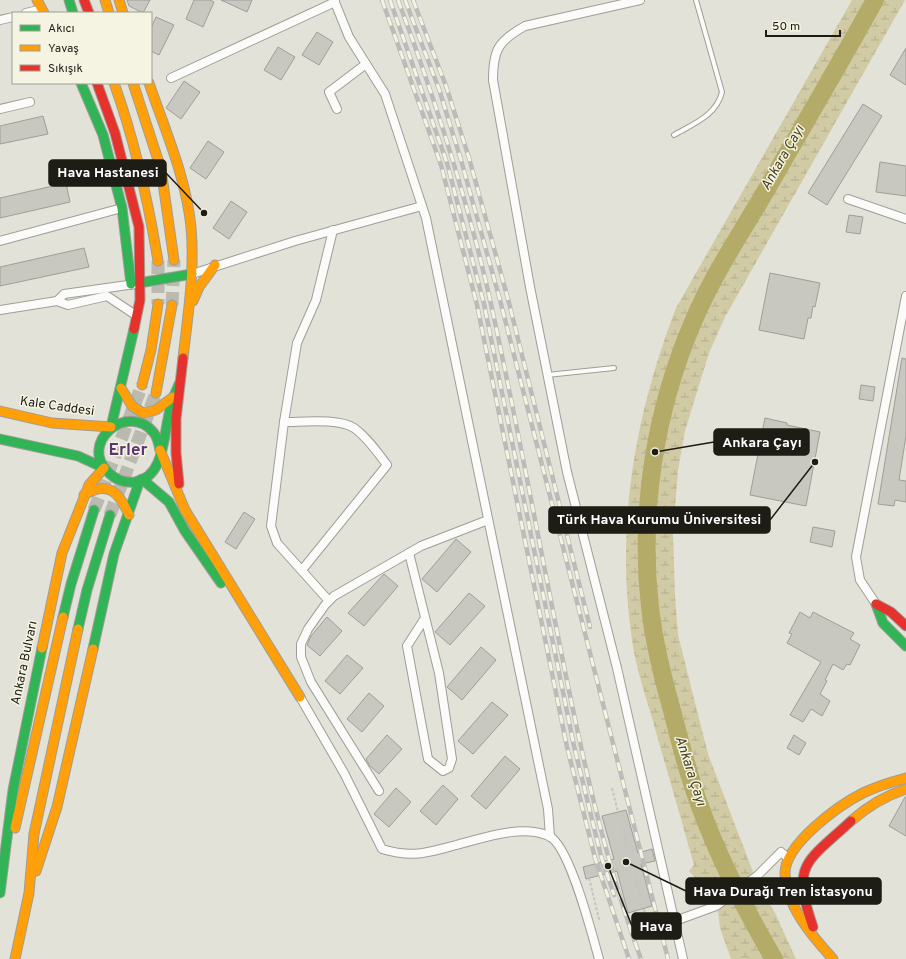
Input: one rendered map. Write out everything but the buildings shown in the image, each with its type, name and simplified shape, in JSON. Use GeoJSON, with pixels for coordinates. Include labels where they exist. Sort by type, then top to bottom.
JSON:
{"type":"FeatureCollection","features":[{"type":"Feature","properties":{"kind":"main road"},"geometry":{"type":"LineString","coordinates":[[37,0],[43,11]]}},
{"type":"Feature","properties":{"kind":"main road"},"geometry":{"type":"LineString","coordinates":[[69,0],[74,12]]}},
{"type":"Feature","properties":{"kind":"main road"},"geometry":{"type":"LineString","coordinates":[[84,0],[88,12]]}},
{"type":"Feature","properties":{"kind":"main road"},"geometry":{"type":"LineString","coordinates":[[105,0],[109,12]]}},
{"type":"Feature","properties":{"kind":"main road"},"geometry":{"type":"LineString","coordinates":[[118,0],[123,12]]}},
{"type":"Feature","properties":{"kind":"main road"},"geometry":{"type":"LineString","coordinates":[[81,84],[103,135],[122,208],[135,284],[140,300],[111,427]]}},
{"type":"Feature","properties":{"kind":"main road"},"geometry":{"type":"LineString","coordinates":[[97,84],[115,133],[139,227],[135,284]]}},
{"type":"Feature","properties":{"kind":"main road"},"geometry":{"type":"LineString","coordinates":[[114,84],[138,154],[149,202],[158,261]]}},
{"type":"Feature","properties":{"kind":"main road"},"geometry":{"type":"LineString","coordinates":[[133,84],[161,169],[174,260]]}},
{"type":"Feature","properties":{"kind":"main road"},"geometry":{"type":"LineString","coordinates":[[149,84],[184,185],[191,227],[192,274],[189,310],[179,384],[176,453],[178,480],[185,510]]}},
{"type":"Feature","properties":{"kind":"main road"},"geometry":{"type":"LineString","coordinates":[[189,310],[199,287],[215,265]]}},
{"type":"Feature","properties":{"kind":"main road"},"geometry":{"type":"LineString","coordinates":[[135,284],[192,274]]}},
{"type":"Feature","properties":{"kind":"main road"},"geometry":{"type":"LineString","coordinates":[[142,385],[151,350],[158,304]]}},
{"type":"Feature","properties":{"kind":"main road"},"geometry":{"type":"LineString","coordinates":[[156,393],[172,305]]}},
{"type":"Feature","properties":{"kind":"main road"},"geometry":{"type":"LineString","coordinates":[[179,384],[173,397],[161,452],[155,470],[141,480],[124,482],[109,474],[104,468],[99,456],[102,437],[111,427],[119,422],[129,420],[139,422],[148,426],[155,433],[160,442],[161,452],[185,510],[300,697]]}},
{"type":"Feature","properties":{"kind":"main road"},"geometry":{"type":"LineString","coordinates":[[121,388],[128,401],[137,411],[144,414],[153,412],[173,397]]}},
{"type":"Feature","properties":{"kind":"main road","name":"Kale Caddesi"},"geometry":{"type":"LineString","coordinates":[[0,412],[52,422],[111,427]]}},
{"type":"Feature","properties":{"kind":"main road"},"geometry":{"type":"LineString","coordinates":[[0,439],[78,456],[104,468]]}},
{"type":"Feature","properties":{"kind":"main road","name":"Ankara Bulvarı"},"geometry":{"type":"LineString","coordinates":[[0,893],[13,790],[24,729],[62,553],[84,495],[89,485],[104,468]]}},
{"type":"Feature","properties":{"kind":"main road"},"geometry":{"type":"LineString","coordinates":[[141,480],[169,502],[185,531],[300,697]]}},
{"type":"Feature","properties":{"kind":"main road"},"geometry":{"type":"LineString","coordinates":[[15,959],[29,893],[57,807],[114,554],[141,480]]}},
{"type":"Feature","properties":{"kind":"main road"},"geometry":{"type":"LineString","coordinates":[[84,495],[96,489],[105,488],[112,490],[120,496],[129,516]]}},
{"type":"Feature","properties":{"kind":"main road","name":"Ankara Bulvarı"},"geometry":{"type":"LineString","coordinates":[[3,874],[44,707],[71,584],[94,510]]}},
{"type":"Feature","properties":{"kind":"main road"},"geometry":{"type":"LineString","coordinates":[[29,893],[34,834],[67,676],[87,590],[110,515]]}},
{"type":"Feature","properties":{"kind":"main road"},"geometry":{"type":"LineString","coordinates":[[876,604],[891,612],[906,626]]}},
{"type":"Feature","properties":{"kind":"main road"},"geometry":{"type":"LineString","coordinates":[[876,604],[878,616],[886,627],[906,646]]}},
{"type":"Feature","properties":{"kind":"main road"},"geometry":{"type":"LineString","coordinates":[[833,959],[810,932],[793,902],[786,885],[784,875],[788,858],[796,847],[818,826],[862,793],[906,778]]}},
{"type":"Feature","properties":{"kind":"main road"},"geometry":{"type":"LineString","coordinates":[[823,948],[814,931],[801,888],[803,870],[809,860],[846,825],[876,801],[886,795],[906,789]]}},
{"type":"Feature","properties":{"kind":"main road"},"geometry":{"type":"LineString","coordinates":[[837,811],[832,817],[833,824],[837,827],[846,825]]}},
{"type":"Feature","properties":{"kind":"main road"},"geometry":{"type":"LineString","coordinates":[[818,826],[824,823],[832,830],[831,835],[824,846]]}},
{"type":"Feature","properties":{"kind":"street"},"geometry":{"type":"LineString","coordinates":[[640,0],[525,26],[508,35],[497,47],[493,62],[494,88],[547,375],[567,472],[618,668],[683,959]]}},
{"type":"Feature","properties":{"kind":"street"},"geometry":{"type":"LineString","coordinates":[[171,78],[335,1],[349,37],[385,94],[426,218],[548,809],[550,837]]}},
{"type":"Feature","properties":{"kind":"street"},"geometry":{"type":"LineString","coordinates":[[0,20],[12,16]]}},
{"type":"Feature","properties":{"kind":"street"},"geometry":{"type":"LineString","coordinates":[[337,109],[329,92],[366,64]]}},
{"type":"Feature","properties":{"kind":"street"},"geometry":{"type":"LineString","coordinates":[[0,109],[30,102]]}},
{"type":"Feature","properties":{"kind":"street"},"geometry":{"type":"LineString","coordinates":[[848,199],[906,219]]}},
{"type":"Feature","properties":{"kind":"street"},"geometry":{"type":"LineString","coordinates":[[192,274],[215,265],[333,230],[422,206]]}},
{"type":"Feature","properties":{"kind":"street"},"geometry":{"type":"LineString","coordinates":[[0,241],[122,208]]}},
{"type":"Feature","properties":{"kind":"street"},"geometry":{"type":"LineString","coordinates":[[329,601],[277,544],[272,526],[284,422],[297,343],[316,300],[333,230]]}},
{"type":"Feature","properties":{"kind":"street"},"geometry":{"type":"LineString","coordinates":[[57,301],[64,294],[135,284]]}},
{"type":"Feature","properties":{"kind":"street"},"geometry":{"type":"LineString","coordinates":[[0,310],[57,301],[68,305],[107,296],[137,316]]}},
{"type":"Feature","properties":{"kind":"street"},"geometry":{"type":"LineString","coordinates":[[876,604],[860,580],[856,557],[906,296]]}},
{"type":"Feature","properties":{"kind":"street"},"geometry":{"type":"LineString","coordinates":[[284,422],[327,421],[354,428],[371,444],[387,465],[302,570]]}},
{"type":"Feature","properties":{"kind":"street"},"geometry":{"type":"LineString","coordinates":[[379,791],[311,682],[301,657],[301,644],[308,629],[334,596],[421,546],[488,520]]}},
{"type":"Feature","properties":{"kind":"street"},"geometry":{"type":"LineString","coordinates":[[409,553],[439,673],[452,759],[449,768],[443,771],[428,760],[408,646],[425,618]]}},
{"type":"Feature","properties":{"kind":"street"},"geometry":{"type":"LineString","coordinates":[[300,697],[344,774],[382,848],[400,854],[425,854],[497,835],[521,832],[550,837],[561,849],[575,881],[599,959]]}},
{"type":"Feature","properties":{"kind":"street"},"geometry":{"type":"LineString","coordinates":[[675,920],[718,904],[757,876],[782,852],[788,858]]}},
{"type":"Feature","properties":{"kind":"lane"},"geometry":{"type":"LineString","coordinates":[[674,135],[713,111],[719,102],[722,92],[696,0]]}},
{"type":"Feature","properties":{"kind":"lane"},"geometry":{"type":"LineString","coordinates":[[547,375],[614,368]]}},
{"type":"Feature","properties":{"kind":"path"},"geometry":{"type":"LineString","coordinates":[[612,788],[618,812]]}},
{"type":"Feature","properties":{"kind":"path"},"geometry":{"type":"LineString","coordinates":[[622,827],[628,850]]}},
{"type":"Feature","properties":{"kind":"path"},"geometry":{"type":"LineString","coordinates":[[635,875],[641,898]]}},
{"type":"Feature","properties":{"kind":"path"},"geometry":{"type":"LineString","coordinates":[[589,878],[596,905]]}},
{"type":"Feature","properties":{"kind":"path"},"geometry":{"type":"LineString","coordinates":[[644,909],[650,932]]}},
{"type":"Feature","properties":{"kind":"green space"},"geometry":{"type":"Polygon","coordinates":[[[852,0],[905,0],[725,317],[709,353],[685,431],[678,471],[673,530],[678,635],[708,754],[758,885],[775,913],[796,959],[731,959],[720,928],[717,903],[689,871],[694,865],[636,662],[627,598],[626,555],[632,471],[649,389],[676,308],[852,0]]]}},
{"type":"Feature","properties":{"kind":"waterway","name":"Ankara Çayı"},"geometry":{"type":"LineString","coordinates":[[774,959],[753,923],[716,848],[689,774],[682,750],[659,661],[650,607],[647,571],[649,498],[653,462],[669,391],[680,356],[700,306],[725,259],[833,75],[875,0]]}},
{"type":"Feature","properties":{"kind":"tunnel"},"geometry":{"type":"LineString","coordinates":[[172,305],[174,260]]}},
{"type":"Feature","properties":{"kind":"tunnel"},"geometry":{"type":"LineString","coordinates":[[158,261],[158,304]]}},
{"type":"Feature","properties":{"kind":"tunnel"},"geometry":{"type":"LineString","coordinates":[[94,510],[142,385]]}},
{"type":"Feature","properties":{"kind":"tunnel"},"geometry":{"type":"LineString","coordinates":[[110,515],[156,393]]}},
{"type":"Feature","properties":{"kind":"railway"},"geometry":{"type":"LineString","coordinates":[[382,0],[441,165],[477,305],[567,747],[595,858],[629,959]]}},
{"type":"Feature","properties":{"kind":"railway"},"geometry":{"type":"LineString","coordinates":[[390,0],[447,163],[484,304],[574,746],[601,856],[614,895]]}},
{"type":"Feature","properties":{"kind":"railway"},"geometry":{"type":"LineString","coordinates":[[398,0],[450,150],[482,265],[509,390],[585,765],[605,844],[641,959]]}},
{"type":"Feature","properties":{"kind":"railway"},"geometry":{"type":"LineString","coordinates":[[405,0],[439,89],[461,160],[500,300],[668,959]]}},
{"type":"Feature","properties":{"kind":"railway"},"geometry":{"type":"LineString","coordinates":[[413,0],[446,86],[469,158],[508,299],[590,627]]}},
{"type":"Feature","properties":{"kind":"traffic: fast"},"geometry":{"type":"LineString","coordinates":[[69,0],[73,12]]}},
{"type":"Feature","properties":{"kind":"traffic: fast"},"geometry":{"type":"LineString","coordinates":[[81,84],[103,135],[122,208],[131,284]]}},
{"type":"Feature","properties":{"kind":"traffic: fast"},"geometry":{"type":"LineString","coordinates":[[139,283],[192,274]]}},
{"type":"Feature","properties":{"kind":"traffic: fast"},"geometry":{"type":"LineString","coordinates":[[111,427],[134,329]]}},
{"type":"Feature","properties":{"kind":"traffic: fast"},"geometry":{"type":"LineString","coordinates":[[160,450],[154,433],[143,424],[132,421],[120,424],[110,430],[102,439],[99,450],[101,462],[109,473],[118,479],[128,482],[135,482],[144,479],[151,473],[160,457],[170,410],[179,384]]}},
{"type":"Feature","properties":{"kind":"traffic: fast"},"geometry":{"type":"LineString","coordinates":[[0,439],[78,456],[104,468]]}},
{"type":"Feature","properties":{"kind":"traffic: fast"},"geometry":{"type":"LineString","coordinates":[[142,479],[169,502],[185,531],[221,583]]}},
{"type":"Feature","properties":{"kind":"traffic: fast"},"geometry":{"type":"LineString","coordinates":[[93,649],[114,554],[140,480]]}},
{"type":"Feature","properties":{"kind":"traffic: fast"},"geometry":{"type":"LineString","coordinates":[[63,617],[71,584],[94,510]]}},
{"type":"Feature","properties":{"kind":"traffic: fast"},"geometry":{"type":"LineString","coordinates":[[78,629],[87,590],[110,515]]}},
{"type":"Feature","properties":{"kind":"traffic: fast"},"geometry":{"type":"LineString","coordinates":[[876,604],[883,623],[906,646]]}},
{"type":"Feature","properties":{"kind":"traffic: fast"},"geometry":{"type":"LineString","coordinates":[[0,893],[13,790],[42,648]]}},
{"type":"Feature","properties":{"kind":"traffic: slow"},"geometry":{"type":"LineString","coordinates":[[37,0],[43,12]]}},
{"type":"Feature","properties":{"kind":"traffic: slow"},"geometry":{"type":"LineString","coordinates":[[105,0],[109,12]]}},
{"type":"Feature","properties":{"kind":"traffic: slow"},"geometry":{"type":"LineString","coordinates":[[119,0],[123,12]]}},
{"type":"Feature","properties":{"kind":"traffic: slow"},"geometry":{"type":"LineString","coordinates":[[114,84],[122,105],[140,171],[158,261]]}},
{"type":"Feature","properties":{"kind":"traffic: slow"},"geometry":{"type":"LineString","coordinates":[[133,84],[161,169],[174,260]]}},
{"type":"Feature","properties":{"kind":"traffic: slow"},"geometry":{"type":"LineString","coordinates":[[149,84],[180,172],[185,190],[191,227],[192,276],[183,358]]}},
{"type":"Feature","properties":{"kind":"traffic: slow"},"geometry":{"type":"LineString","coordinates":[[193,301],[199,287],[215,265]]}},
{"type":"Feature","properties":{"kind":"traffic: slow"},"geometry":{"type":"LineString","coordinates":[[142,385],[151,350],[158,304]]}},
{"type":"Feature","properties":{"kind":"traffic: slow"},"geometry":{"type":"LineString","coordinates":[[156,393],[172,305]]}},
{"type":"Feature","properties":{"kind":"traffic: slow"},"geometry":{"type":"LineString","coordinates":[[121,388],[132,406],[143,413],[156,410],[173,397]]}},
{"type":"Feature","properties":{"kind":"traffic: slow"},"geometry":{"type":"LineString","coordinates":[[0,411],[52,423],[111,427]]}},
{"type":"Feature","properties":{"kind":"traffic: slow"},"geometry":{"type":"LineString","coordinates":[[160,450],[185,510],[300,697]]}},
{"type":"Feature","properties":{"kind":"traffic: slow"},"geometry":{"type":"LineString","coordinates":[[42,648],[62,553],[89,485],[104,468]]}},
{"type":"Feature","properties":{"kind":"traffic: slow"},"geometry":{"type":"LineString","coordinates":[[84,495],[100,489],[112,491],[121,500],[129,515]]}},
{"type":"Feature","properties":{"kind":"traffic: slow"},"geometry":{"type":"LineString","coordinates":[[15,828],[63,617]]}},
{"type":"Feature","properties":{"kind":"traffic: slow"},"geometry":{"type":"LineString","coordinates":[[15,959],[29,893],[34,834],[78,629]]}},
{"type":"Feature","properties":{"kind":"traffic: slow"},"geometry":{"type":"LineString","coordinates":[[36,871],[57,807],[93,649]]}},
{"type":"Feature","properties":{"kind":"traffic: slow"},"geometry":{"type":"LineString","coordinates":[[833,959],[809,930],[795,909],[786,885],[785,873],[787,862],[803,838],[841,806],[884,784],[906,778]]}},
{"type":"Feature","properties":{"kind":"traffic: slow"},"geometry":{"type":"LineString","coordinates":[[851,821],[877,802],[906,789]]}},
{"type":"Feature","properties":{"kind":"traffic: jam"},"geometry":{"type":"LineString","coordinates":[[84,0],[89,12]]}},
{"type":"Feature","properties":{"kind":"traffic: jam"},"geometry":{"type":"LineString","coordinates":[[97,84],[115,133],[139,227],[140,300],[134,329]]}},
{"type":"Feature","properties":{"kind":"traffic: jam"},"geometry":{"type":"LineString","coordinates":[[179,484],[176,453],[176,419],[183,358]]}},
{"type":"Feature","properties":{"kind":"traffic: jam"},"geometry":{"type":"LineString","coordinates":[[876,604],[891,612],[906,626]]}},
{"type":"Feature","properties":{"kind":"traffic: jam"},"geometry":{"type":"LineString","coordinates":[[813,927],[806,906],[803,889],[803,876],[813,856],[851,821]]}},
{"type":"Feature","properties":{"kind":"place","name":"Hava Hastanesi"},"geometry":{"type":"Point","coordinates":[204,213]}},
{"type":"Feature","properties":{"kind":"place","name":"Ankara Çayı"},"geometry":{"type":"Point","coordinates":[655,452]}},
{"type":"Feature","properties":{"kind":"place","name":"Türk Hava Kurumu Üniversitesi"},"geometry":{"type":"Point","coordinates":[815,462]}},
{"type":"Feature","properties":{"kind":"place","name":"Hava Durağı Tren İstasyonu"},"geometry":{"type":"Point","coordinates":[626,862]}},
{"type":"Feature","properties":{"kind":"place","name":"Hava"},"geometry":{"type":"Point","coordinates":[608,866]}},
{"type":"Feature","properties":{"kind":"district","name":"Erler"},"geometry":{"type":"Point","coordinates":[128,451]}}]}
